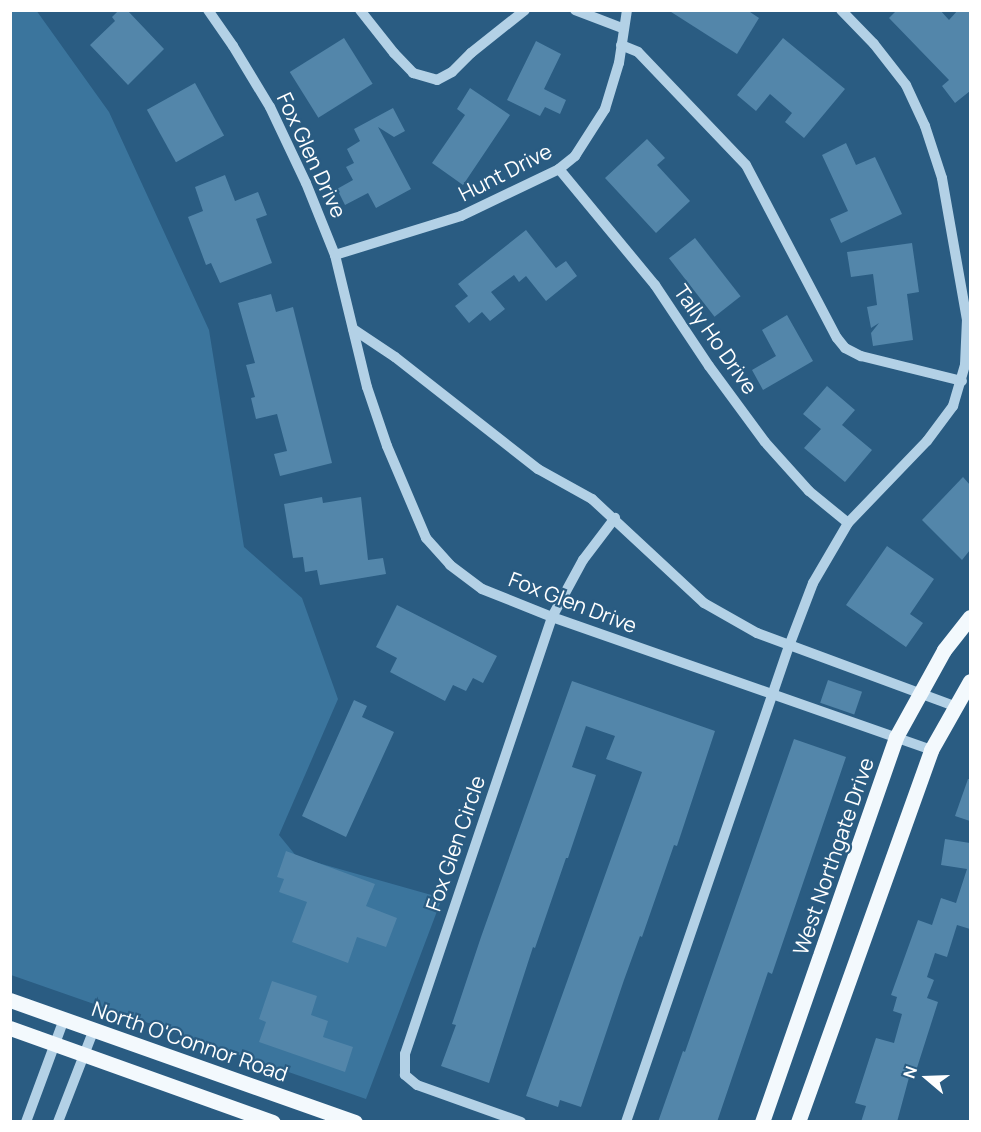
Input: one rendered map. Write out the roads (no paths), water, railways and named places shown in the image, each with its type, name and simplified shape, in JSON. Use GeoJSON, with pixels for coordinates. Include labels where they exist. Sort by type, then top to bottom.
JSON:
{"type":"FeatureCollection","features":[{"type":"Feature","properties":{"kind":"main road","name":"West Northgate Drive"},"geometry":{"type":"LineString","coordinates":[[762,1122],[896,737],[944,650],[970,617]]}},
{"type":"Feature","properties":{"kind":"main road"},"geometry":{"type":"LineString","coordinates":[[798,1122],[931,750],[970,681]]}},
{"type":"Feature","properties":{"kind":"main road","name":"North O'Connor Road"},"geometry":{"type":"LineString","coordinates":[[10,1000],[355,1122]]}},
{"type":"Feature","properties":{"kind":"main road"},"geometry":{"type":"LineString","coordinates":[[10,1028],[273,1122]]}},
{"type":"Feature","properties":{"kind":"street","name":"Fox Glen Drive"},"geometry":{"type":"LineString","coordinates":[[208,10],[270,107],[306,183],[335,255],[367,387],[384,436],[426,538],[450,565],[482,589],[552,617],[931,750]]}},
{"type":"Feature","properties":{"kind":"street"},"geometry":{"type":"LineString","coordinates":[[360,10],[413,73],[437,80],[452,72],[471,53],[525,10]]}},
{"type":"Feature","properties":{"kind":"street"},"geometry":{"type":"LineString","coordinates":[[575,10],[622,28]]}},
{"type":"Feature","properties":{"kind":"street","name":"Hunt Drive"},"geometry":{"type":"LineString","coordinates":[[335,255],[461,216],[559,169],[575,156],[605,109],[619,63],[622,28],[627,10]]}},
{"type":"Feature","properties":{"kind":"street"},"geometry":{"type":"LineString","coordinates":[[626,1122],[789,646],[813,584],[848,524],[927,441],[953,406],[968,365],[969,320],[942,178],[917,106],[906,85],[874,44],[841,10]]}},
{"type":"Feature","properties":{"kind":"street"},"geometry":{"type":"LineString","coordinates":[[621,45],[638,52],[746,165],[837,338],[845,348],[861,356],[962,381]]}},
{"type":"Feature","properties":{"kind":"street","name":"Tally Ho Drive"},"geometry":{"type":"LineString","coordinates":[[559,169],[655,285],[709,366],[765,442],[809,491],[848,524]]}},
{"type":"Feature","properties":{"kind":"street"},"geometry":{"type":"LineString","coordinates":[[353,329],[395,357],[538,469],[592,499],[615,518],[670,574],[704,603],[757,633],[954,706]]}},
{"type":"Feature","properties":{"kind":"street","name":"Fox Glen Circle"},"geometry":{"type":"LineString","coordinates":[[521,1122],[417,1085],[405,1075],[405,1054],[552,617],[583,560],[615,518]]}},
{"type":"Feature","properties":{"kind":"street"},"geometry":{"type":"LineString","coordinates":[[26,1122],[64,1019]]}},
{"type":"Feature","properties":{"kind":"street"},"geometry":{"type":"LineString","coordinates":[[58,1122],[94,1029]]}}]}
